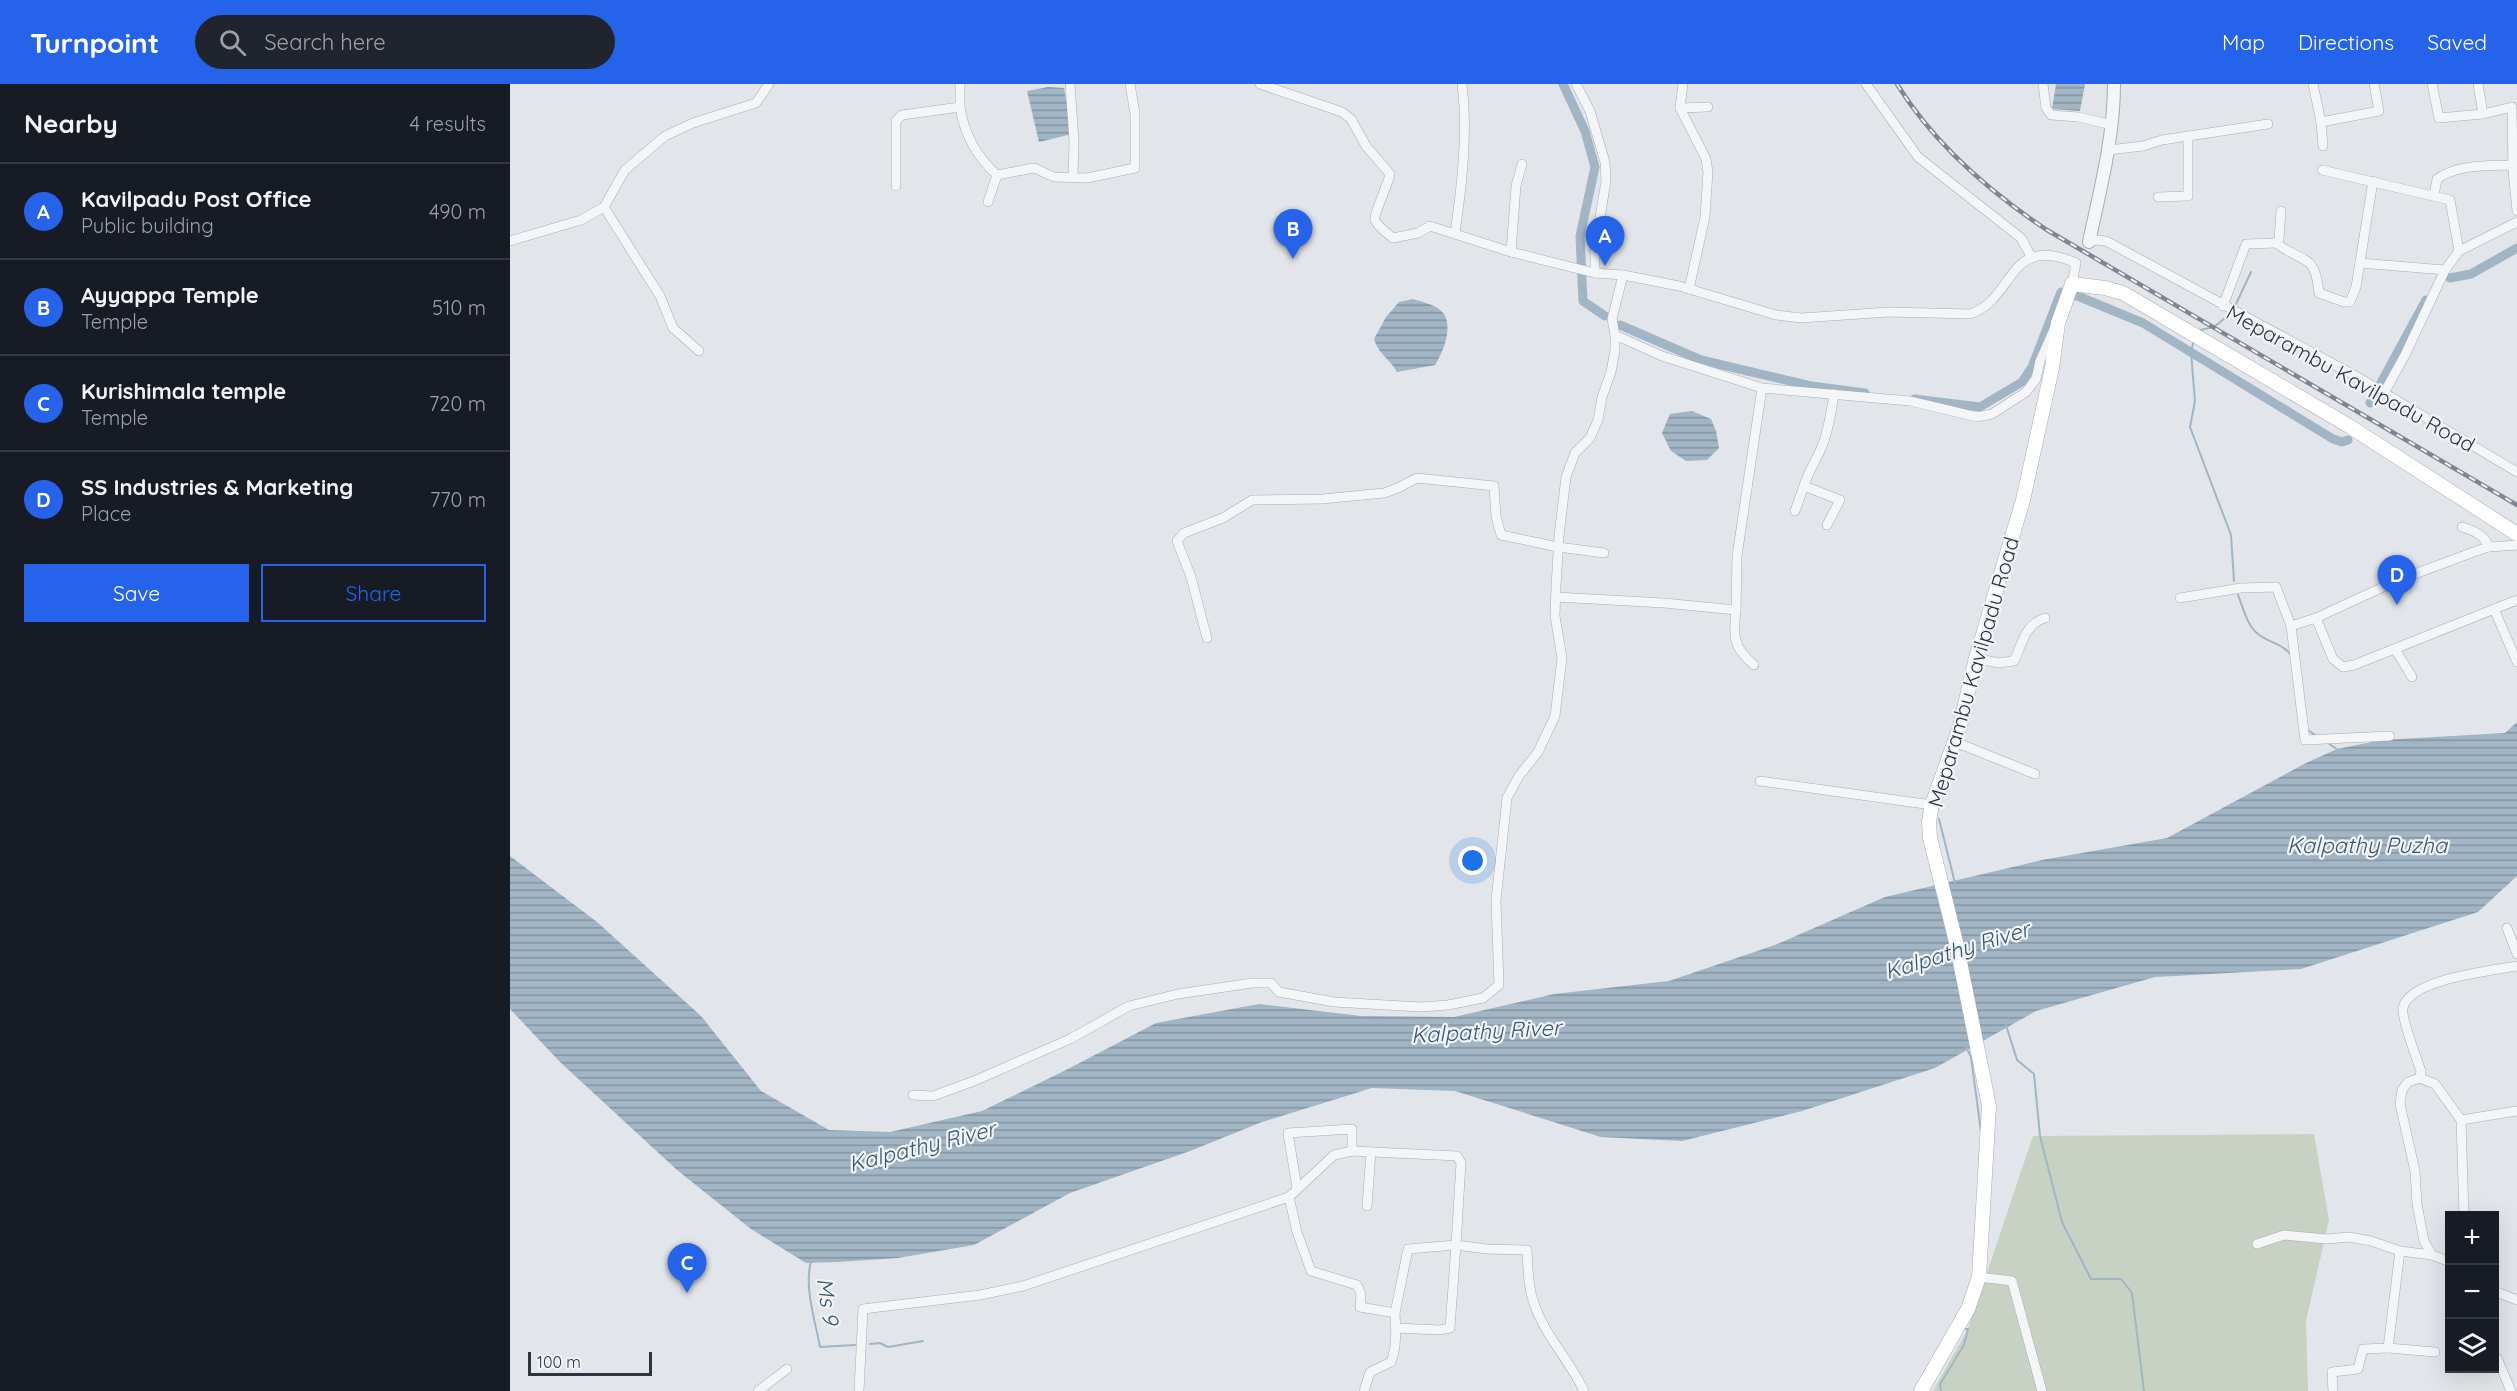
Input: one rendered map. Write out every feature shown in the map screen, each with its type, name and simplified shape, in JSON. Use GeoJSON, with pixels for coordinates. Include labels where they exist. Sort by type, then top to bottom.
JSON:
{"type":"FeatureCollection","features":[{"type":"Feature","properties":{"kind":"main road","name":"Meparambu Kavilpadu Road"},"geometry":{"type":"LineString","coordinates":[[1921,1391],[1968,1309],[1979,1277],[1989,1106],[1956,942],[1930,838],[1929,822],[1932,805],[1955,742],[1976,658],[2023,500],[2052,368],[2058,323],[2072,284]]}},
{"type":"Feature","properties":{"kind":"main road"},"geometry":{"type":"LineString","coordinates":[[2072,284],[2123,293],[2349,426],[2517,534]]}},
{"type":"Feature","properties":{"kind":"street"},"geometry":{"type":"LineString","coordinates":[[510,241],[581,220],[604,207],[625,170],[665,136],[693,123],[756,103],[769,84]]}},
{"type":"Feature","properties":{"kind":"street"},"geometry":{"type":"LineString","coordinates":[[960,84],[963,128],[982,161],[997,175]]}},
{"type":"Feature","properties":{"kind":"street"},"geometry":{"type":"LineString","coordinates":[[1070,84],[1073,176]]}},
{"type":"Feature","properties":{"kind":"street"},"geometry":{"type":"LineString","coordinates":[[997,175],[1016,169],[1034,168],[1054,177],[1087,178],[1135,168],[1135,114],[1130,84]]}},
{"type":"Feature","properties":{"kind":"street"},"geometry":{"type":"LineString","coordinates":[[1260,84],[1322,104],[1351,119],[1366,146],[1390,174],[1388,187],[1375,214],[1375,220],[1393,238],[1418,234],[1430,226],[1455,232],[1511,252],[1595,273],[1623,275],[1689,289],[1742,307],[1776,315],[1801,318],[1889,312],[1970,314],[1982,310],[1995,298],[2017,266],[2032,258],[2021,238],[1918,157],[1866,84]]}},
{"type":"Feature","properties":{"kind":"street"},"geometry":{"type":"LineString","coordinates":[[1455,232],[1463,169],[1465,105],[1462,84]]}},
{"type":"Feature","properties":{"kind":"street"},"geometry":{"type":"LineString","coordinates":[[1576,84],[1590,111],[1605,162],[1606,181],[1595,248],[1595,273]]}},
{"type":"Feature","properties":{"kind":"street"},"geometry":{"type":"LineString","coordinates":[[1683,84],[1680,108],[1706,159],[1708,172],[1705,217],[1689,289]]}},
{"type":"Feature","properties":{"kind":"street"},"geometry":{"type":"LineString","coordinates":[[2043,84],[2046,108],[2051,115],[2078,117],[2112,125]]}},
{"type":"Feature","properties":{"kind":"street"},"geometry":{"type":"LineString","coordinates":[[2088,242],[2109,150],[2114,84]]}},
{"type":"Feature","properties":{"kind":"street"},"geometry":{"type":"LineString","coordinates":[[2313,84],[2323,146]]}},
{"type":"Feature","properties":{"kind":"street"},"geometry":{"type":"LineString","coordinates":[[2320,122],[2379,111],[2374,84]]}},
{"type":"Feature","properties":{"kind":"street"},"geometry":{"type":"LineString","coordinates":[[2432,84],[2439,118],[2483,114],[2512,107],[2517,211]]}},
{"type":"Feature","properties":{"kind":"street"},"geometry":{"type":"LineString","coordinates":[[2478,84],[2483,114]]}},
{"type":"Feature","properties":{"kind":"street"},"geometry":{"type":"LineString","coordinates":[[1680,108],[1708,106]]}},
{"type":"Feature","properties":{"kind":"street"},"geometry":{"type":"LineString","coordinates":[[896,186],[896,121],[902,115],[960,107]]}},
{"type":"Feature","properties":{"kind":"street"},"geometry":{"type":"LineString","coordinates":[[2109,150],[2268,124]]}},
{"type":"Feature","properties":{"kind":"street"},"geometry":{"type":"LineString","coordinates":[[2158,197],[2188,196],[2188,136]]}},
{"type":"Feature","properties":{"kind":"street"},"geometry":{"type":"LineString","coordinates":[[1511,252],[1516,186],[1522,164]]}},
{"type":"Feature","properties":{"kind":"street"},"geometry":{"type":"LineString","coordinates":[[2434,195],[2437,179],[2446,172],[2476,167],[2513,165]]}},
{"type":"Feature","properties":{"kind":"street"},"geometry":{"type":"LineString","coordinates":[[2322,170],[2450,200],[2459,251]]}},
{"type":"Feature","properties":{"kind":"street"},"geometry":{"type":"LineString","coordinates":[[988,202],[997,175]]}},
{"type":"Feature","properties":{"kind":"street"},"geometry":{"type":"LineString","coordinates":[[2223,306],[2246,244],[2276,243],[2285,250],[2309,260],[2317,273],[2319,293],[2350,302],[2360,264],[2363,229],[2373,181]]}},
{"type":"Feature","properties":{"kind":"street"},"geometry":{"type":"LineString","coordinates":[[604,207],[660,296],[674,328],[699,351]]}},
{"type":"Feature","properties":{"kind":"street"},"geometry":{"type":"LineString","coordinates":[[2276,243],[2279,239],[2282,211]]}},
{"type":"Feature","properties":{"kind":"street"},"geometry":{"type":"LineString","coordinates":[[2384,393],[2444,274],[2459,251],[2517,222]]}},
{"type":"Feature","properties":{"kind":"street","name":"Meparambu Kavilpadu Road"},"geometry":{"type":"LineString","coordinates":[[2088,242],[2096,240],[2106,242],[2361,379],[2517,472]]}},
{"type":"Feature","properties":{"kind":"street","name":"Meparambu Kavilpadu Road"},"geometry":{"type":"LineString","coordinates":[[2032,258],[2066,259],[2076,264],[2072,284]]}},
{"type":"Feature","properties":{"kind":"street"},"geometry":{"type":"LineString","coordinates":[[2360,264],[2444,274]]}},
{"type":"Feature","properties":{"kind":"street"},"geometry":{"type":"LineString","coordinates":[[913,1095],[933,1096],[974,1081],[1070,1039],[1129,1006],[1178,994],[1252,983],[1271,983],[1279,992],[1334,1002],[1421,1007],[1448,1005],[1483,998],[1499,985],[1496,900],[1507,798],[1519,776],[1538,752],[1555,716],[1562,658],[1555,616],[1558,547],[1566,477],[1575,453],[1590,438],[1598,420],[1615,350],[1612,319],[1623,275]]}},
{"type":"Feature","properties":{"kind":"street"},"geometry":{"type":"LineString","coordinates":[[1615,335],[1662,356],[1762,388],[1910,401],[1977,417],[1992,414],[2026,392],[2036,379],[2043,352],[2058,323]]}},
{"type":"Feature","properties":{"kind":"street"},"geometry":{"type":"LineString","coordinates":[[1754,665],[1736,645],[1734,625],[1737,556],[1762,388]]}},
{"type":"Feature","properties":{"kind":"street"},"geometry":{"type":"LineString","coordinates":[[1795,511],[1809,470],[1821,449],[1826,434],[1834,394]]}},
{"type":"Feature","properties":{"kind":"street"},"geometry":{"type":"LineString","coordinates":[[1207,638],[1191,576],[1177,541],[1184,533],[1223,518],[1252,500],[1322,499],[1384,493],[1417,477],[1494,486],[1496,516],[1501,535],[1558,547],[1604,553]]}},
{"type":"Feature","properties":{"kind":"street"},"geometry":{"type":"LineString","coordinates":[[1804,486],[1840,500],[1827,525]]}},
{"type":"Feature","properties":{"kind":"street"},"geometry":{"type":"LineString","coordinates":[[2462,526],[2479,533],[2486,539],[2488,547]]}},
{"type":"Feature","properties":{"kind":"street"},"geometry":{"type":"LineString","coordinates":[[2291,626],[2316,618],[2396,581],[2488,547],[2517,545]]}},
{"type":"Feature","properties":{"kind":"street"},"geometry":{"type":"LineString","coordinates":[[2180,598],[2241,588],[2276,587],[2291,626],[2305,740],[2390,736]]}},
{"type":"Feature","properties":{"kind":"street"},"geometry":{"type":"LineString","coordinates":[[1556,597],[1736,610]]}},
{"type":"Feature","properties":{"kind":"street"},"geometry":{"type":"LineString","coordinates":[[2316,618],[2333,659],[2343,667],[2354,665],[2517,600]]}},
{"type":"Feature","properties":{"kind":"street"},"geometry":{"type":"LineString","coordinates":[[2494,609],[2517,662]]}},
{"type":"Feature","properties":{"kind":"street"},"geometry":{"type":"LineString","coordinates":[[1976,658],[1998,663],[2014,661],[2027,630],[2037,620],[2045,618]]}},
{"type":"Feature","properties":{"kind":"street"},"geometry":{"type":"LineString","coordinates":[[2395,649],[2412,677]]}},
{"type":"Feature","properties":{"kind":"street"},"geometry":{"type":"LineString","coordinates":[[1955,742],[2035,774]]}},
{"type":"Feature","properties":{"kind":"street"},"geometry":{"type":"LineString","coordinates":[[1760,781],[1932,805]]}},
{"type":"Feature","properties":{"kind":"street"},"geometry":{"type":"LineString","coordinates":[[2507,928],[2517,954]]}},
{"type":"Feature","properties":{"kind":"street"},"geometry":{"type":"LineString","coordinates":[[2420,1078],[2421,1071],[2403,1017],[2403,1007],[2414,992],[2461,976],[2517,966]]}},
{"type":"Feature","properties":{"kind":"street"},"geometry":{"type":"LineString","coordinates":[[2432,1255],[2424,1241],[2415,1171],[2400,1104],[2402,1090],[2408,1082],[2420,1078],[2434,1084],[2461,1120],[2464,1211]]}},
{"type":"Feature","properties":{"kind":"street"},"geometry":{"type":"LineString","coordinates":[[2461,1120],[2517,1111]]}},
{"type":"Feature","properties":{"kind":"street"},"geometry":{"type":"LineString","coordinates":[[1297,1188],[1288,1133],[1352,1129],[1352,1151]]}},
{"type":"Feature","properties":{"kind":"street"},"geometry":{"type":"LineString","coordinates":[[859,1391],[863,1309],[980,1295],[1023,1286],[1289,1197],[1334,1155],[1352,1151],[1457,1156],[1461,1163],[1450,1328],[1440,1330],[1396,1328]]}},
{"type":"Feature","properties":{"kind":"street"},"geometry":{"type":"LineString","coordinates":[[1367,1206],[1371,1152]]}},
{"type":"Feature","properties":{"kind":"street"},"geometry":{"type":"LineString","coordinates":[[1289,1197],[1297,1232],[1311,1271],[1358,1285],[1361,1294],[1360,1307],[1395,1312]]}},
{"type":"Feature","properties":{"kind":"street"},"geometry":{"type":"LineString","coordinates":[[2257,1244],[2284,1235],[2326,1239],[2349,1237],[2371,1241],[2400,1251],[2432,1255],[2445,1260]]}},
{"type":"Feature","properties":{"kind":"street"},"geometry":{"type":"LineString","coordinates":[[1364,1391],[1370,1372],[1391,1362],[1394,1355],[1395,1312],[1408,1249],[1456,1245],[1487,1249],[1527,1250],[1531,1292],[1535,1306],[1543,1324],[1574,1370],[1584,1391]]}},
{"type":"Feature","properties":{"kind":"street"},"geometry":{"type":"LineString","coordinates":[[2388,1348],[2400,1251]]}},
{"type":"Feature","properties":{"kind":"street"},"geometry":{"type":"LineString","coordinates":[[1979,1277],[2012,1281],[2042,1391]]}},
{"type":"Feature","properties":{"kind":"street"},"geometry":{"type":"LineString","coordinates":[[2499,1293],[2517,1300]]}},
{"type":"Feature","properties":{"kind":"street"},"geometry":{"type":"LineString","coordinates":[[2332,1391],[2332,1372],[2358,1369],[2363,1349],[2388,1348],[2435,1352]]}},
{"type":"Feature","properties":{"kind":"street"},"geometry":{"type":"LineString","coordinates":[[2499,1363],[2511,1391]]}},
{"type":"Feature","properties":{"kind":"street"},"geometry":{"type":"LineString","coordinates":[[758,1391],[787,1368]]}},
{"type":"Feature","properties":{"kind":"green space"},"geometry":{"type":"Polygon","coordinates":[[[2314,1134],[2329,1220],[2306,1321],[2308,1391],[1933,1391],[1968,1329],[2033,1136],[2314,1134]]]}},
{"type":"Feature","properties":{"kind":"water"},"geometry":{"type":"Polygon","coordinates":[[[2056,84],[2085,84],[2080,111],[2052,109],[2056,84]]]}},
{"type":"Feature","properties":{"kind":"water"},"geometry":{"type":"Polygon","coordinates":[[[1048,87],[1064,88],[1072,134],[1039,142],[1027,91],[1048,87]]]}},
{"type":"Feature","properties":{"kind":"water"},"geometry":{"type":"Polygon","coordinates":[[[1413,299],[1434,306],[1444,314],[1448,326],[1446,340],[1435,365],[1397,372],[1374,339],[1386,317],[1399,302],[1413,299]]]}},
{"type":"Feature","properties":{"kind":"water"},"geometry":{"type":"Polygon","coordinates":[[[1692,411],[1711,419],[1716,431],[1719,448],[1707,460],[1686,461],[1671,451],[1662,433],[1670,414],[1692,411]]]}},
{"type":"Feature","properties":{"kind":"water","name":"Kalpathy Puzha"},"geometry":{"type":"Polygon","coordinates":[[[2517,722],[2517,876],[2478,912],[2301,969],[2155,977],[2036,1011],[1935,1068],[1802,1111],[1682,1141],[1601,1137],[1455,1091],[1372,1088],[1262,1122],[1190,1151],[1070,1193],[974,1245],[898,1258],[806,1263],[751,1229],[677,1170],[560,1062],[510,1009],[510,856],[597,922],[701,1016],[761,1091],[829,1130],[890,1132],[982,1111],[1156,1023],[1259,1004],[1361,1016],[1454,1017],[1554,994],[1669,981],[1775,945],[1885,897],[2042,860],[2167,838],[2306,763],[2337,749],[2382,740],[2505,733],[2517,722]]]}},
{"type":"Feature","properties":{"kind":"waterway"},"geometry":{"type":"LineString","coordinates":[[1563,84],[1585,131],[1595,167],[1580,236],[1583,301],[1605,316]]}},
{"type":"Feature","properties":{"kind":"waterway"},"geometry":{"type":"LineString","coordinates":[[2450,278],[2471,274],[2517,248]]}},
{"type":"Feature","properties":{"kind":"waterway"},"geometry":{"type":"LineString","coordinates":[[2236,304],[2251,272]]}},
{"type":"Feature","properties":{"kind":"waterway"},"geometry":{"type":"LineString","coordinates":[[1914,399],[1980,407],[2022,382],[2032,367],[2061,292],[2080,297],[2143,323],[2333,439],[2342,442],[2348,440]]}},
{"type":"Feature","properties":{"kind":"waterway"},"geometry":{"type":"LineString","coordinates":[[2370,403],[2426,300]]}},
{"type":"Feature","properties":{"kind":"waterway"},"geometry":{"type":"LineString","coordinates":[[2198,332],[2214,327],[2230,314]]}},
{"type":"Feature","properties":{"kind":"waterway"},"geometry":{"type":"LineString","coordinates":[[1620,325],[1701,360],[1811,386],[1865,393]]}},
{"type":"Feature","properties":{"kind":"waterway"},"geometry":{"type":"LineString","coordinates":[[2194,340],[2191,352],[2195,401],[2190,427],[2231,535],[2234,581]]}},
{"type":"Feature","properties":{"kind":"waterway"},"geometry":{"type":"LineString","coordinates":[[2238,595],[2254,631],[2284,648],[2291,655]]}},
{"type":"Feature","properties":{"kind":"waterway"},"geometry":{"type":"LineString","coordinates":[[2308,730],[2318,737]]}},
{"type":"Feature","properties":{"kind":"waterway"},"geometry":{"type":"LineString","coordinates":[[2328,743],[2338,750]]}},
{"type":"Feature","properties":{"kind":"waterway"},"geometry":{"type":"LineString","coordinates":[[1939,819],[1955,883]]}},
{"type":"Feature","properties":{"kind":"waterway"},"geometry":{"type":"LineString","coordinates":[[2006,1025],[2017,1060],[2034,1074],[2040,1136],[2062,1222],[2091,1279],[2121,1279],[2132,1293],[2144,1391]]}},
{"type":"Feature","properties":{"kind":"waterway"},"geometry":{"type":"LineString","coordinates":[[1966,1047],[1971,1057],[1981,1132]]}},
{"type":"Feature","properties":{"kind":"waterway","name":"Ms 9"},"geometry":{"type":"LineString","coordinates":[[811,1261],[809,1293],[820,1347],[855,1345]]}},
{"type":"Feature","properties":{"kind":"waterway"},"geometry":{"type":"LineString","coordinates":[[1941,1391],[1940,1384],[1964,1345],[1968,1329],[1964,1329]]}},
{"type":"Feature","properties":{"kind":"waterway","name":"Ms 9"},"geometry":{"type":"LineString","coordinates":[[870,1344],[880,1343],[888,1347],[923,1341]]}},
{"type":"Feature","properties":{"kind":"railway"},"geometry":{"type":"LineString","coordinates":[[1897,84],[1928,127],[1964,165],[2005,200],[2047,230],[2517,505]]}},
{"type":"Feature","properties":{"kind":"place","name":"Ayyappa Temple"},"geometry":{"type":"Point","coordinates":[1293,259]}},
{"type":"Feature","properties":{"kind":"place","name":"Kavilpadu Post Office"},"geometry":{"type":"Point","coordinates":[1605,266]}},
{"type":"Feature","properties":{"kind":"place","name":"SS Industries & Marketing"},"geometry":{"type":"Point","coordinates":[2397,605]}},
{"type":"Feature","properties":{"kind":"place","name":"Kurishimala temple"},"geometry":{"type":"Point","coordinates":[687,1293]}},
{"type":"Feature","properties":{"kind":"water label","name":"Kalpathy River"},"geometry":{"type":"Point","coordinates":[1957,950]}},
{"type":"Feature","properties":{"kind":"water label","name":"Kalpathy River"},"geometry":{"type":"Point","coordinates":[1486,1031]}},
{"type":"Feature","properties":{"kind":"water label","name":"Kalpathy River"},"geometry":{"type":"Point","coordinates":[922,1146]}}]}
